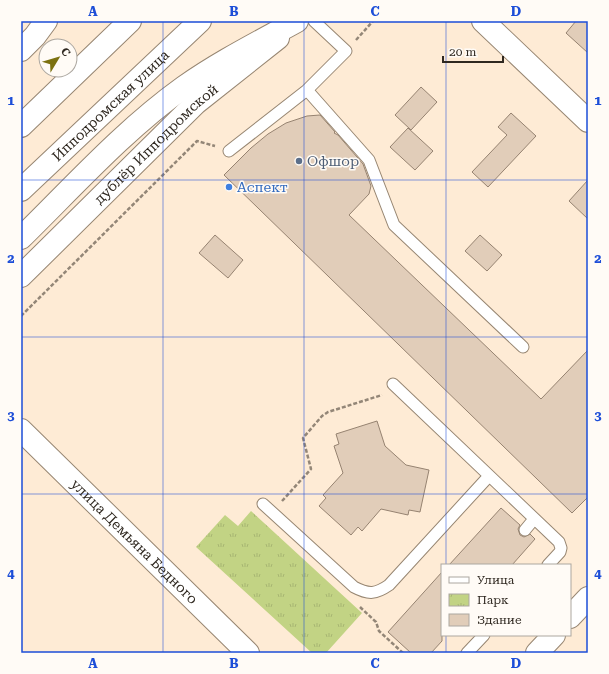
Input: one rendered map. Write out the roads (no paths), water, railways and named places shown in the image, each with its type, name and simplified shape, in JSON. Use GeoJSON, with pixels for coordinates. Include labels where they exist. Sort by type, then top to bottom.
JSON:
{"type":"FeatureCollection","features":[{"type":"Feature","properties":{"kind":"main road"},"geometry":{"type":"LineString","coordinates":[[21,50],[35,36],[46,21]]}},
{"type":"Feature","properties":{"kind":"main road"},"geometry":{"type":"LineString","coordinates":[[21,126],[130,21]]}},
{"type":"Feature","properties":{"kind":"main road","name":"Ипподромская улица"},"geometry":{"type":"LineString","coordinates":[[21,190],[200,21]]}},
{"type":"Feature","properties":{"kind":"main road"},"geometry":{"type":"LineString","coordinates":[[21,238],[144,118],[184,86],[223,62],[298,21]]}},
{"type":"Feature","properties":{"kind":"main road","name":"дублёр Ипподромской"},"geometry":{"type":"LineString","coordinates":[[21,276],[196,103],[298,21]]}},
{"type":"Feature","properties":{"kind":"main road"},"geometry":{"type":"LineString","coordinates":[[483,21],[588,121]]}},
{"type":"Feature","properties":{"kind":"main road","name":"улица Демьяна Бедного"},"geometry":{"type":"LineString","coordinates":[[21,430],[248,653]]}},
{"type":"Feature","properties":{"kind":"main road"},"geometry":{"type":"LineString","coordinates":[[571,616],[588,598]]}},
{"type":"Feature","properties":{"kind":"main road"},"geometry":{"type":"LineString","coordinates":[[537,653],[553,636]]}},
{"type":"Feature","properties":{"kind":"lane"},"geometry":{"type":"LineString","coordinates":[[229,151],[307,90],[346,51],[314,21]]}},
{"type":"Feature","properties":{"kind":"lane"},"geometry":{"type":"LineString","coordinates":[[307,90],[369,160],[394,225],[524,347]]}},
{"type":"Feature","properties":{"kind":"lane"},"geometry":{"type":"LineString","coordinates":[[396,387],[559,542],[561,548],[560,552],[549,564]]}},
{"type":"Feature","properties":{"kind":"lane"},"geometry":{"type":"LineString","coordinates":[[263,504],[354,587],[363,592],[373,593],[380,591],[389,585],[489,476]]}},
{"type":"Feature","properties":{"kind":"lane"},"geometry":{"type":"LineString","coordinates":[[525,530],[534,519]]}},
{"type":"Feature","properties":{"kind":"lane"},"geometry":{"type":"LineString","coordinates":[[467,653],[483,636]]}},
{"type":"Feature","properties":{"kind":"place","name":"Офшор"},"geometry":{"type":"Point","coordinates":[299,161]}},
{"type":"Feature","properties":{"kind":"place","name":"Аспект"},"geometry":{"type":"Point","coordinates":[229,187]}}]}
